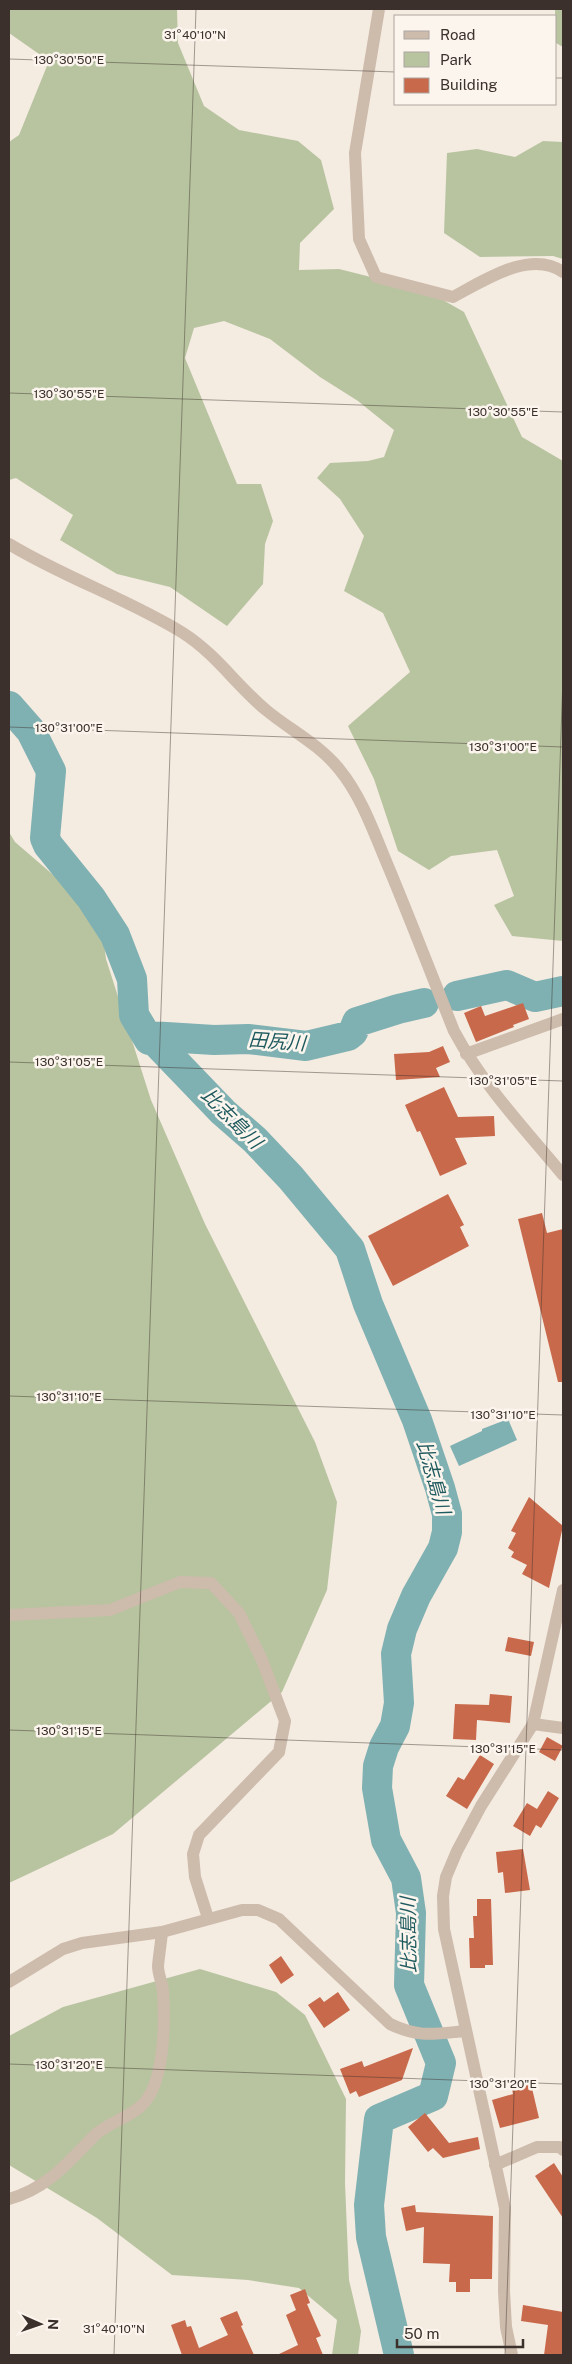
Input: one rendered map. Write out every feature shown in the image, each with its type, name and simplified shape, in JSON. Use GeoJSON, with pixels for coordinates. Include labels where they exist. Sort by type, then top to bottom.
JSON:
{"type":"FeatureCollection","features":[{"type":"Feature","properties":{"kind":"street"},"geometry":{"type":"LineString","coordinates":[[379,9],[355,152],[359,239],[376,277],[453,297],[491,276],[523,265],[553,265],[563,272]]}},
{"type":"Feature","properties":{"kind":"street"},"geometry":{"type":"LineString","coordinates":[[9,544],[67,576],[162,620],[186,635],[212,656],[265,710],[318,748],[339,768],[355,792],[375,834],[454,1031],[466,1054],[516,1121],[563,1175]]}},
{"type":"Feature","properties":{"kind":"street"},"geometry":{"type":"LineString","coordinates":[[466,1054],[563,1019]]}},
{"type":"Feature","properties":{"kind":"street"},"geometry":{"type":"LineString","coordinates":[[9,1615],[110,1610],[180,1582],[211,1583],[239,1613],[262,1660],[285,1721],[279,1752],[199,1835],[193,1854],[195,1877],[208,1918]]}},
{"type":"Feature","properties":{"kind":"street"},"geometry":{"type":"LineString","coordinates":[[512,2355],[506,2327],[504,2291],[505,2208],[444,1929],[443,1896],[446,1878],[457,1851],[481,1806],[533,1724],[563,1590]]}},
{"type":"Feature","properties":{"kind":"street"},"geometry":{"type":"LineString","coordinates":[[533,1724],[563,1728]]}},
{"type":"Feature","properties":{"kind":"street"},"geometry":{"type":"LineString","coordinates":[[9,1982],[63,1949],[82,1942],[162,1932],[242,1910],[258,1910],[271,1913],[280,1919],[390,2024],[408,2033],[465,2031]]}},
{"type":"Feature","properties":{"kind":"street"},"geometry":{"type":"LineString","coordinates":[[9,2200],[29,2194],[56,2175],[99,2131],[119,2122],[142,2106],[152,2089],[160,2068],[163,2024],[163,1990],[158,1968],[162,1932]]}},
{"type":"Feature","properties":{"kind":"street"},"geometry":{"type":"LineString","coordinates":[[495,2165],[537,2147],[560,2147],[563,2150]]}},
{"type":"Feature","properties":{"kind":"green space"},"geometry":{"type":"Polygon","coordinates":[[[9,9],[177,9],[178,43],[204,106],[239,130],[298,141],[321,160],[334,209],[300,243],[299,270],[339,269],[387,281],[443,300],[464,312],[522,437],[563,461],[563,941],[512,936],[494,905],[514,896],[497,850],[451,856],[429,870],[398,851],[374,779],[348,726],[410,672],[383,613],[344,591],[364,536],[340,499],[317,478],[330,463],[368,461],[384,457],[394,430],[358,401],[320,377],[270,339],[224,321],[194,328],[185,358],[237,484],[261,484],[273,521],[265,544],[263,584],[227,626],[170,587],[117,574],[60,540],[73,515],[16,478],[9,480],[9,142],[19,135],[49,61],[9,33],[9,9]]]}},
{"type":"Feature","properties":{"kind":"green space"},"geometry":{"type":"Polygon","coordinates":[[[555,9],[563,9],[563,47],[557,44],[557,15],[555,15],[555,9]]]}},
{"type":"Feature","properties":{"kind":"green space"},"geometry":{"type":"Polygon","coordinates":[[[543,141],[563,142],[563,259],[553,256],[480,257],[444,233],[447,153],[477,149],[515,157],[543,141]]]}},
{"type":"Feature","properties":{"kind":"green space"},"geometry":{"type":"Polygon","coordinates":[[[9,832],[15,842],[58,879],[86,914],[104,944],[106,959],[151,1100],[205,1224],[315,1442],[337,1502],[327,1590],[282,1692],[113,1834],[9,1883],[9,832]]]}},
{"type":"Feature","properties":{"kind":"green space"},"geometry":{"type":"Polygon","coordinates":[[[200,1969],[276,1992],[305,2015],[346,2099],[345,2183],[349,2280],[361,2331],[358,2355],[332,2355],[337,2320],[299,2288],[248,2280],[172,2275],[97,2218],[9,2165],[9,2036],[63,2007],[200,1969]]]}},
{"type":"Feature","properties":{"kind":"water"},"geometry":{"type":"Polygon","coordinates":[[[508,1419],[517,1440],[459,1466],[450,1446],[482,1431],[482,1429],[508,1419]]]}},
{"type":"Feature","properties":{"kind":"building"},"geometry":{"type":"Polygon","coordinates":[[[523,1003],[529,1019],[476,1042],[464,1013],[481,1006],[485,1016],[523,1003]]]}},
{"type":"Feature","properties":{"kind":"building"},"geometry":{"type":"Polygon","coordinates":[[[443,1046],[450,1062],[436,1068],[440,1077],[396,1080],[394,1054],[429,1052],[443,1046]]]}},
{"type":"Feature","properties":{"kind":"building"},"geometry":{"type":"Polygon","coordinates":[[[444,1087],[458,1117],[494,1116],[495,1136],[455,1138],[467,1164],[440,1176],[420,1131],[417,1132],[405,1105],[444,1087]]]}},
{"type":"Feature","properties":{"kind":"building"},"geometry":{"type":"Polygon","coordinates":[[[448,1194],[464,1225],[460,1227],[469,1246],[393,1286],[368,1236],[448,1194]]]}},
{"type":"Feature","properties":{"kind":"building"},"geometry":{"type":"Polygon","coordinates":[[[542,1213],[547,1233],[563,1229],[563,1382],[558,1382],[518,1219],[542,1213]]]}},
{"type":"Feature","properties":{"kind":"building"},"geometry":{"type":"Polygon","coordinates":[[[529,1497],[563,1526],[549,1588],[522,1574],[527,1565],[511,1557],[514,1552],[508,1548],[516,1533],[511,1531],[529,1497]]]}},
{"type":"Feature","properties":{"kind":"building"},"geometry":{"type":"Polygon","coordinates":[[[508,1637],[534,1642],[531,1656],[505,1651],[508,1637]]]}},
{"type":"Feature","properties":{"kind":"building"},"geometry":{"type":"Polygon","coordinates":[[[490,1694],[512,1696],[510,1723],[477,1720],[476,1740],[453,1739],[455,1704],[489,1705],[490,1694]]]}},
{"type":"Feature","properties":{"kind":"building"},"geometry":{"type":"Polygon","coordinates":[[[547,1737],[563,1746],[555,1761],[539,1752],[547,1737]]]}},
{"type":"Feature","properties":{"kind":"building"},"geometry":{"type":"Polygon","coordinates":[[[480,1755],[494,1764],[467,1809],[446,1796],[458,1777],[464,1780],[480,1755]]]}},
{"type":"Feature","properties":{"kind":"building"},"geometry":{"type":"Polygon","coordinates":[[[548,1791],[559,1798],[541,1828],[536,1825],[530,1836],[513,1826],[527,1803],[537,1809],[548,1791]]]}},
{"type":"Feature","properties":{"kind":"building"},"geometry":{"type":"Polygon","coordinates":[[[523,1849],[530,1890],[505,1893],[503,1872],[498,1873],[496,1852],[523,1849]]]}},
{"type":"Feature","properties":{"kind":"building"},"geometry":{"type":"Polygon","coordinates":[[[477,1899],[491,1899],[493,1965],[485,1965],[485,1968],[470,1968],[469,1938],[474,1938],[473,1916],[477,1916],[477,1899]]]}},
{"type":"Feature","properties":{"kind":"building"},"geometry":{"type":"Polygon","coordinates":[[[281,1956],[294,1975],[281,1984],[269,1965],[281,1956]]]}},
{"type":"Feature","properties":{"kind":"building"},"geometry":{"type":"Polygon","coordinates":[[[338,1992],[350,2010],[324,2028],[308,2005],[320,1997],[324,2002],[338,1992]]]}},
{"type":"Feature","properties":{"kind":"building"},"geometry":{"type":"Polygon","coordinates":[[[413,2048],[402,2080],[359,2097],[356,2091],[350,2094],[340,2069],[362,2061],[364,2067],[413,2048]]]}},
{"type":"Feature","properties":{"kind":"building"},"geometry":{"type":"Polygon","coordinates":[[[531,2084],[539,2118],[500,2128],[492,2100],[513,2094],[512,2089],[531,2084]]]}},
{"type":"Feature","properties":{"kind":"building"},"geometry":{"type":"Polygon","coordinates":[[[425,2113],[449,2143],[478,2137],[480,2149],[443,2158],[433,2148],[428,2152],[408,2127],[425,2113]]]}},
{"type":"Feature","properties":{"kind":"building"},"geometry":{"type":"Polygon","coordinates":[[[554,2163],[563,2177],[563,2218],[535,2176],[554,2163]]]}},
{"type":"Feature","properties":{"kind":"building"},"geometry":{"type":"Polygon","coordinates":[[[415,2205],[416,2212],[493,2216],[492,2279],[470,2279],[470,2292],[456,2292],[456,2282],[449,2282],[450,2264],[423,2263],[424,2227],[406,2231],[401,2208],[415,2205]]]}},
{"type":"Feature","properties":{"kind":"building"},"geometry":{"type":"Polygon","coordinates":[[[305,2289],[310,2303],[307,2304],[321,2336],[316,2338],[323,2355],[277,2355],[298,2345],[286,2315],[296,2310],[290,2295],[305,2289]]]}},
{"type":"Feature","properties":{"kind":"building"},"geometry":{"type":"Polygon","coordinates":[[[523,2305],[563,2312],[563,2355],[544,2355],[548,2325],[521,2321],[523,2305]]]}},
{"type":"Feature","properties":{"kind":"building"},"geometry":{"type":"Polygon","coordinates":[[[237,2311],[243,2325],[241,2326],[254,2355],[182,2355],[171,2325],[185,2320],[187,2327],[191,2326],[199,2348],[228,2335],[220,2318],[237,2311]]]}},
{"type":"Feature","properties":{"kind":"waterway","name":"比志島川"},"geometry":{"type":"LineString","coordinates":[[9,706],[31,731],[51,771],[45,838],[48,845],[91,898],[115,935],[132,979],[134,1015],[149,1040],[150,1036],[214,1040],[248,1039],[306,1046],[348,1036],[353,1032],[357,1022],[424,1003]]}},
{"type":"Feature","properties":{"kind":"waterway","name":"田尻川"},"geometry":{"type":"LineString","coordinates":[[457,996],[507,985],[535,997],[563,991]]}},
{"type":"Feature","properties":{"kind":"waterway","name":"比志島川"},"geometry":{"type":"LineString","coordinates":[[150,1036],[223,1112],[255,1140],[291,1178],[350,1249],[368,1304],[417,1420],[447,1514],[447,1532],[443,1548],[416,1596],[402,1629],[396,1654],[399,1703],[395,1726],[384,1747],[378,1766],[377,1788],[386,1840],[406,1878],[411,1913],[409,1985],[441,2063],[433,2096],[379,2119],[369,2205],[371,2237],[399,2355]]}}]}
